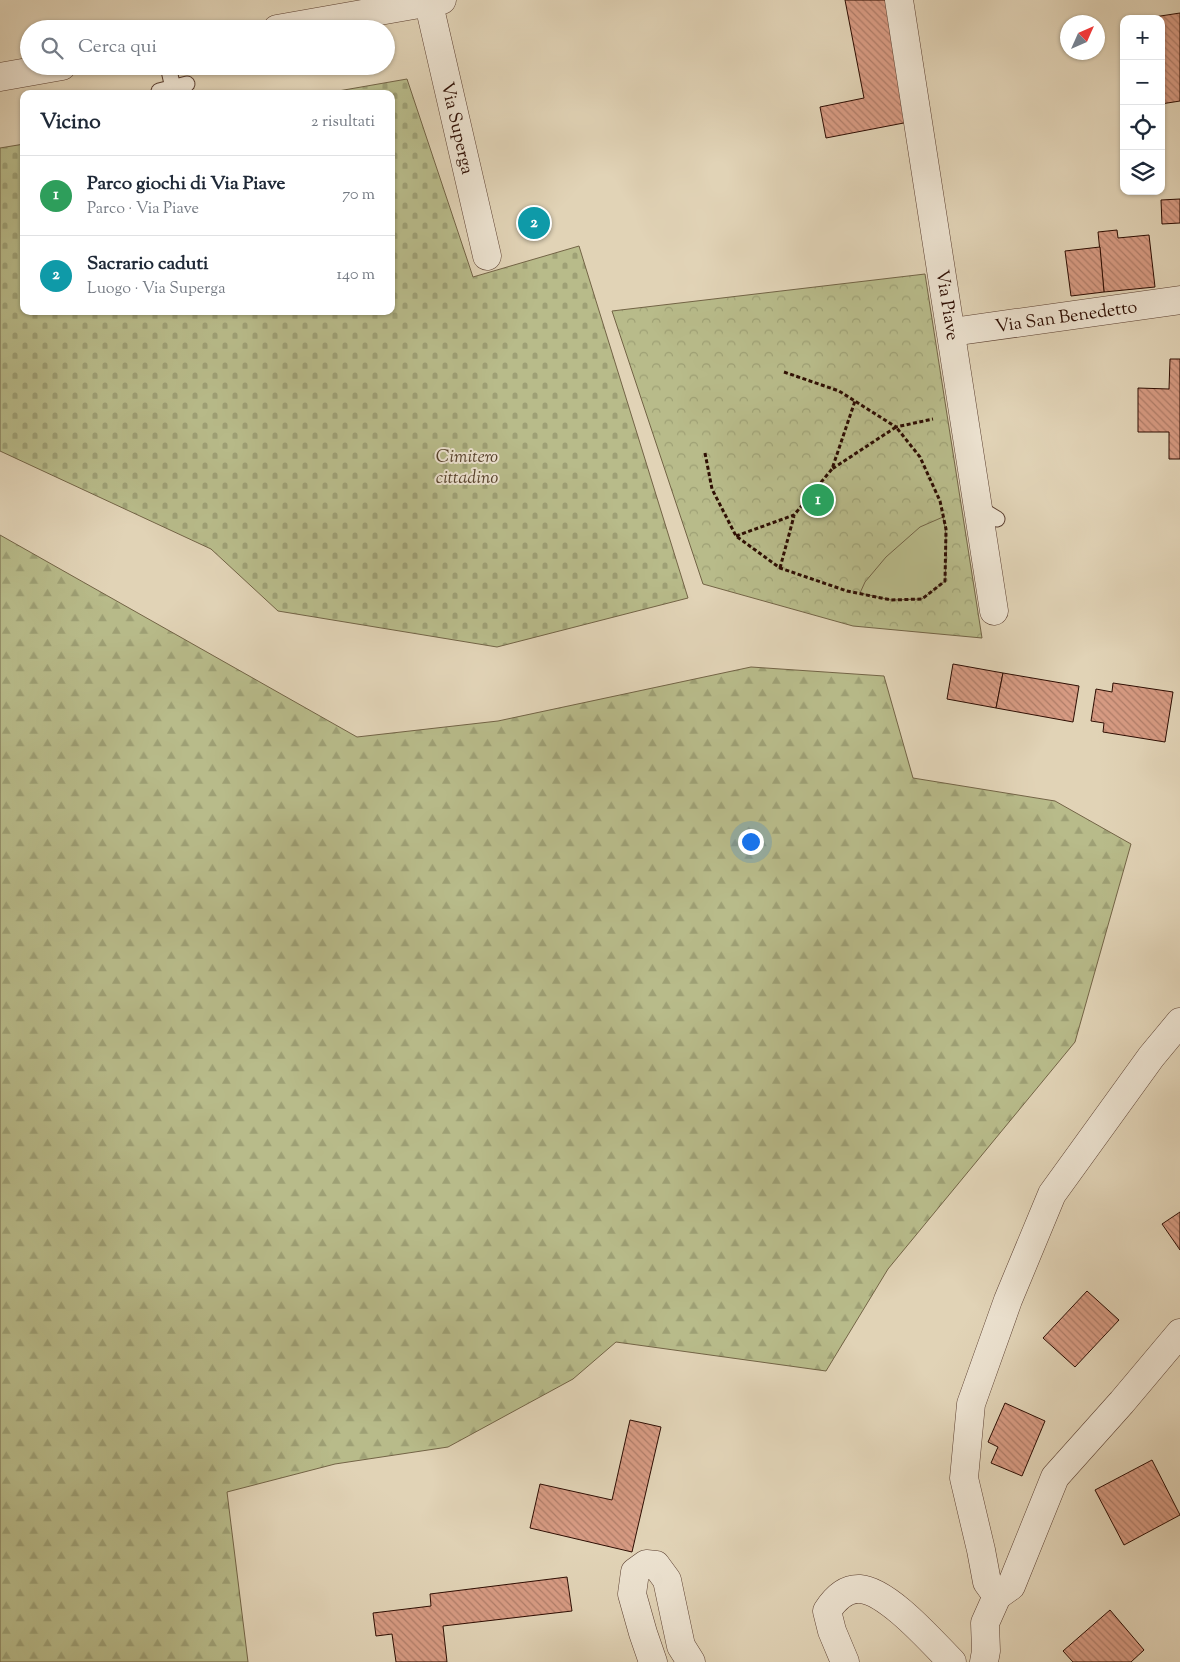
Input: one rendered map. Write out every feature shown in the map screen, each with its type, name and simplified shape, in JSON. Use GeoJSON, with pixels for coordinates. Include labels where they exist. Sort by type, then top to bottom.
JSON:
{"type":"FeatureCollection","features":[{"type":"Feature","properties":{"kind":"street","name":"Via Piave"},"geometry":{"type":"LineString","coordinates":[[900,0],[964,414],[988,513],[994,611]]}},
{"type":"Feature","properties":{"kind":"street"},"geometry":{"type":"LineString","coordinates":[[328,20],[433,1]]}},
{"type":"Feature","properties":{"kind":"street","name":"Via Superga"},"geometry":{"type":"LineString","coordinates":[[433,1],[458,127],[487,256]]}},
{"type":"Feature","properties":{"kind":"street"},"geometry":{"type":"LineString","coordinates":[[0,77],[20,73]]}},
{"type":"Feature","properties":{"kind":"street","name":"Via San Benedetto"},"geometry":{"type":"LineString","coordinates":[[952,332],[1180,300]]}},
{"type":"Feature","properties":{"kind":"street"},"geometry":{"type":"LineString","coordinates":[[997,1596],[987,1582],[964,1478],[971,1404],[1008,1300],[1052,1194],[1151,1057],[1180,1022]]}},
{"type":"Feature","properties":{"kind":"street"},"geometry":{"type":"LineString","coordinates":[[984,1662],[986,1651],[985,1624],[997,1596],[1011,1586],[1055,1477],[1180,1333]]}},
{"type":"Feature","properties":{"kind":"street"},"geometry":{"type":"LineString","coordinates":[[653,1662],[642,1633],[632,1594],[635,1572],[646,1564],[656,1565],[667,1580],[682,1646],[691,1662]]}},
{"type":"Feature","properties":{"kind":"street"},"geometry":{"type":"LineString","coordinates":[[845,1662],[832,1631],[827,1611],[833,1602],[846,1591],[859,1589],[880,1595],[922,1631],[952,1662]]}},
{"type":"Feature","properties":{"kind":"lane"},"geometry":{"type":"LineString","coordinates":[[170,75],[173,88]]}},
{"type":"Feature","properties":{"kind":"path"},"geometry":{"type":"LineString","coordinates":[[705,453],[712,489],[736,536],[780,568],[847,591],[891,600],[922,599],[945,581],[946,529],[940,501],[920,457],[896,427],[855,401],[838,391],[784,372]]}},
{"type":"Feature","properties":{"kind":"path"},"geometry":{"type":"LineString","coordinates":[[832,469],[855,401]]}},
{"type":"Feature","properties":{"kind":"path"},"geometry":{"type":"LineString","coordinates":[[780,568],[794,515],[832,469],[896,427],[964,414]]}},
{"type":"Feature","properties":{"kind":"path"},"geometry":{"type":"LineString","coordinates":[[736,536],[794,515]]}},
{"type":"Feature","properties":{"kind":"green space","name":"Cimitero cittadino"},"geometry":{"type":"Polygon","coordinates":[[[407,79],[473,277],[579,246],[688,598],[497,647],[278,611],[211,549],[0,451],[0,148],[20,145],[20,315],[395,315],[395,90],[344,90],[407,79]]]}},
{"type":"Feature","properties":{"kind":"green space"},"geometry":{"type":"Polygon","coordinates":[[[925,274],[982,638],[853,626],[703,584],[612,311],[925,274]]]}},
{"type":"Feature","properties":{"kind":"green space"},"geometry":{"type":"Polygon","coordinates":[[[943,517],[946,541],[945,581],[922,599],[891,600],[860,593],[865,582],[886,557],[920,527],[943,517]]]}},
{"type":"Feature","properties":{"kind":"green space"},"geometry":{"type":"Polygon","coordinates":[[[0,535],[357,737],[498,721],[751,667],[884,676],[913,778],[1055,801],[1131,844],[1075,1042],[888,1269],[826,1371],[616,1342],[573,1379],[448,1447],[335,1464],[227,1492],[248,1662],[0,1662],[0,535]]]}},
{"type":"Feature","properties":{"kind":"building"},"geometry":{"type":"Polygon","coordinates":[[[845,0],[891,0],[914,121],[826,138],[820,107],[864,98],[845,0]]]}},
{"type":"Feature","properties":{"kind":"building"},"geometry":{"type":"Polygon","coordinates":[[[1180,13],[1180,101],[1165,103],[1165,60],[1165,15],[1180,13]]]}},
{"type":"Feature","properties":{"kind":"building"},"geometry":{"type":"Polygon","coordinates":[[[1180,199],[1180,223],[1162,224],[1161,200],[1180,199]]]}},
{"type":"Feature","properties":{"kind":"building"},"geometry":{"type":"Polygon","coordinates":[[[1117,230],[1118,238],[1149,235],[1155,287],[1104,292],[1098,232],[1117,230]]]}},
{"type":"Feature","properties":{"kind":"building"},"geometry":{"type":"Polygon","coordinates":[[[1100,247],[1104,292],[1071,296],[1065,251],[1100,247]]]}},
{"type":"Feature","properties":{"kind":"building"},"geometry":{"type":"Polygon","coordinates":[[[1170,359],[1180,359],[1180,459],[1169,459],[1169,432],[1138,432],[1138,388],[1169,389],[1170,359]]]}},
{"type":"Feature","properties":{"kind":"building"},"geometry":{"type":"Polygon","coordinates":[[[953,664],[1003,673],[996,708],[947,699],[953,664]]]}},
{"type":"Feature","properties":{"kind":"building"},"geometry":{"type":"Polygon","coordinates":[[[1003,673],[1079,686],[1073,722],[996,708],[1003,673]]]}},
{"type":"Feature","properties":{"kind":"building"},"geometry":{"type":"Polygon","coordinates":[[[1113,683],[1173,692],[1165,742],[1103,732],[1104,723],[1091,721],[1096,689],[1112,692],[1113,683]]]}},
{"type":"Feature","properties":{"kind":"building"},"geometry":{"type":"Polygon","coordinates":[[[1180,1212],[1180,1250],[1162,1224],[1180,1212]]]}},
{"type":"Feature","properties":{"kind":"building"},"geometry":{"type":"Polygon","coordinates":[[[1087,1291],[1119,1320],[1075,1367],[1043,1338],[1087,1291]]]}},
{"type":"Feature","properties":{"kind":"building"},"geometry":{"type":"Polygon","coordinates":[[[1005,1403],[1045,1421],[1022,1476],[991,1463],[998,1447],[988,1442],[1005,1403]]]}},
{"type":"Feature","properties":{"kind":"building"},"geometry":{"type":"Polygon","coordinates":[[[630,1420],[661,1427],[632,1552],[530,1528],[540,1484],[612,1500],[630,1420]]]}},
{"type":"Feature","properties":{"kind":"building"},"geometry":{"type":"Polygon","coordinates":[[[1152,1460],[1180,1515],[1124,1545],[1095,1490],[1152,1460]]]}},
{"type":"Feature","properties":{"kind":"building"},"geometry":{"type":"Polygon","coordinates":[[[567,1577],[572,1611],[443,1626],[447,1662],[396,1662],[392,1634],[376,1636],[373,1613],[431,1606],[430,1594],[567,1577]]]}},
{"type":"Feature","properties":{"kind":"building"},"geometry":{"type":"Polygon","coordinates":[[[1110,1610],[1144,1650],[1131,1662],[1073,1662],[1063,1651],[1110,1610]]]}},
{"type":"Feature","properties":{"kind":"place","name":"Sacrario caduti"},"geometry":{"type":"Point","coordinates":[534,223]}},
{"type":"Feature","properties":{"kind":"place","name":"Parco giochi di Via Piave"},"geometry":{"type":"Point","coordinates":[818,500]}}]}
